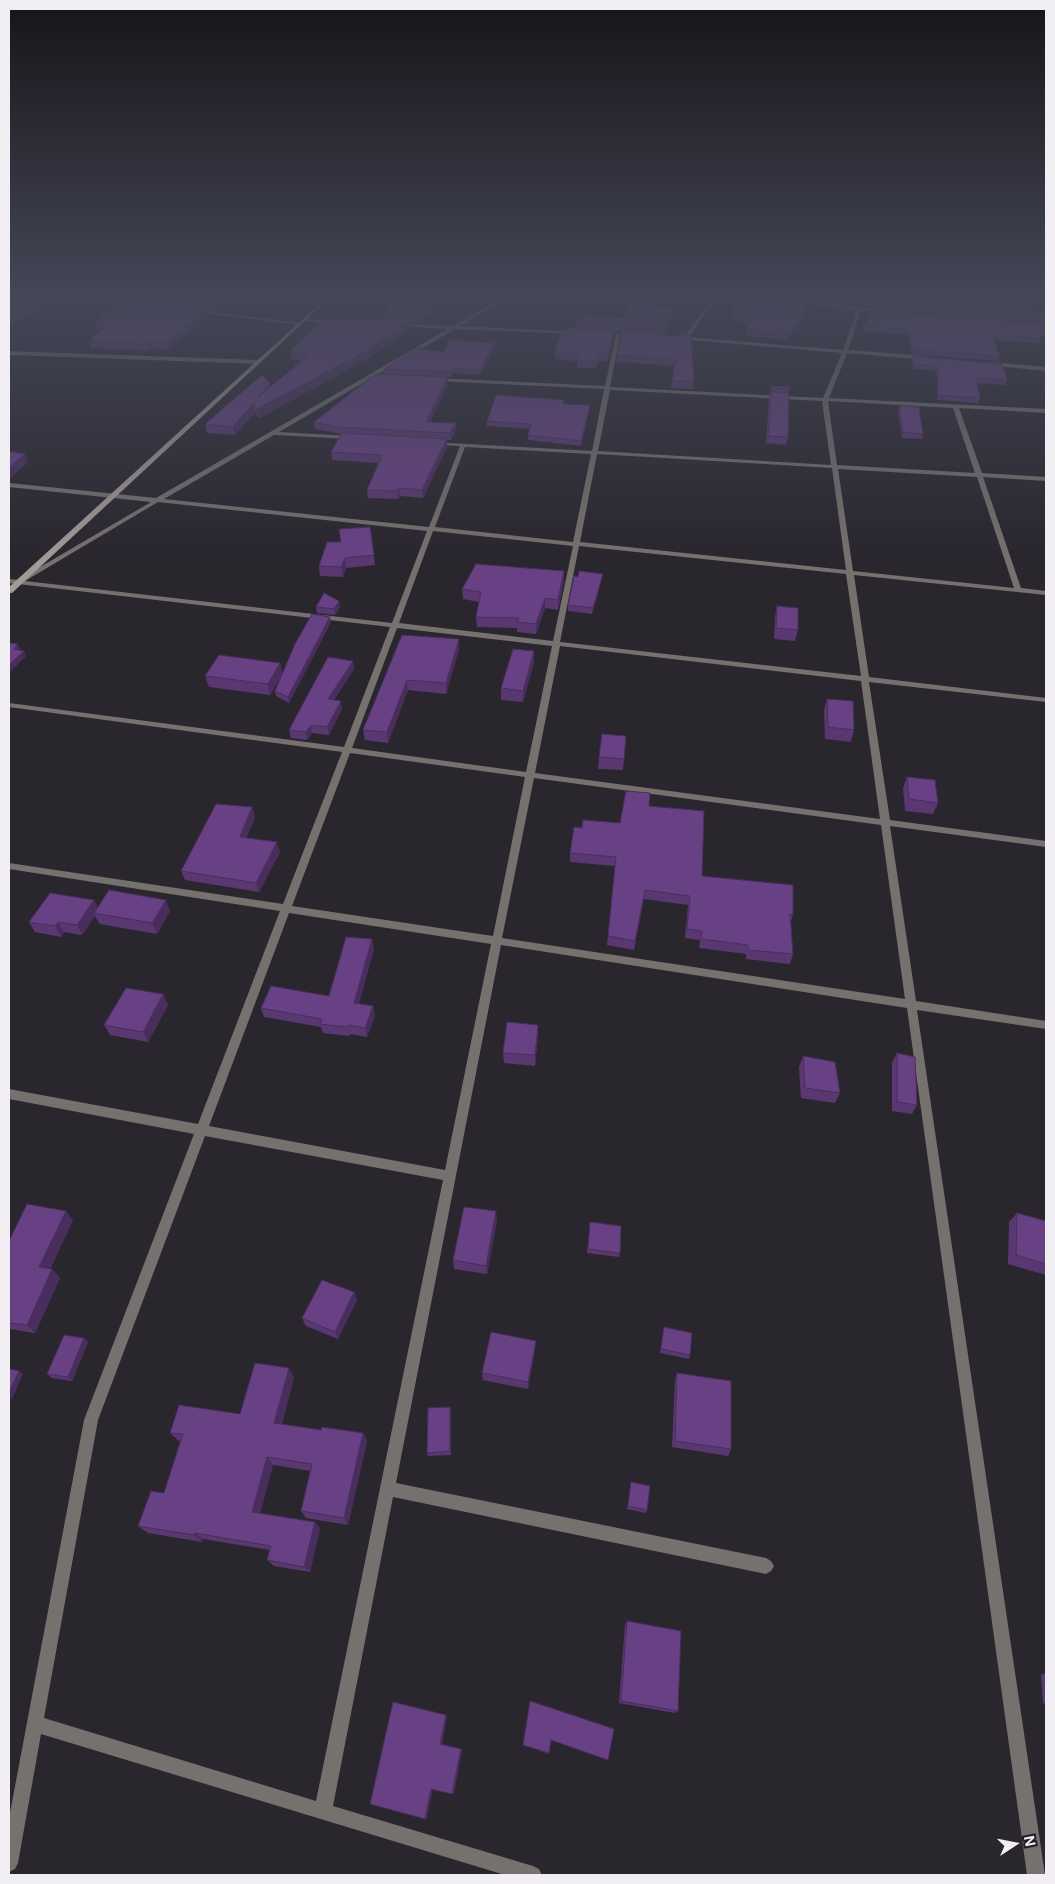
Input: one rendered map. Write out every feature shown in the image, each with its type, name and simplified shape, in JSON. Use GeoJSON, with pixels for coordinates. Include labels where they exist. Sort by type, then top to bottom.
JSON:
{"type":"FeatureCollection","features":[{"type":"Feature","properties":{"kind":"main road"},"geometry":{"type":"LineString","coordinates":[[9,591],[234,384]]}},
{"type":"Feature","properties":{"kind":"street"},"geometry":{"type":"LineString","coordinates":[[18,582],[357,384]]}},
{"type":"Feature","properties":{"kind":"street"},"geometry":{"type":"LineString","coordinates":[[527,384],[1046,411]]}},
{"type":"Feature","properties":{"kind":"street"},"geometry":{"type":"LineString","coordinates":[[323,1811],[608,384]]}},
{"type":"Feature","properties":{"kind":"street"},"geometry":{"type":"LineString","coordinates":[[832,384],[825,400],[1036,1875]]}},
{"type":"Feature","properties":{"kind":"street"},"geometry":{"type":"LineString","coordinates":[[956,406],[1018,590]]}},
{"type":"Feature","properties":{"kind":"street"},"geometry":{"type":"LineString","coordinates":[[272,433],[358,438]]}},
{"type":"Feature","properties":{"kind":"street"},"geometry":{"type":"LineString","coordinates":[[424,442],[1046,480]]}},
{"type":"Feature","properties":{"kind":"street"},"geometry":{"type":"LineString","coordinates":[[9,1863],[92,1420],[463,445]]}},
{"type":"Feature","properties":{"kind":"street"},"geometry":{"type":"LineString","coordinates":[[9,485],[1046,593]]}},
{"type":"Feature","properties":{"kind":"street"},"geometry":{"type":"LineString","coordinates":[[9,581],[1046,700]]}},
{"type":"Feature","properties":{"kind":"street"},"geometry":{"type":"LineString","coordinates":[[9,705],[1046,844]]}},
{"type":"Feature","properties":{"kind":"street"},"geometry":{"type":"LineString","coordinates":[[9,866],[1046,1025]]}},
{"type":"Feature","properties":{"kind":"street"},"geometry":{"type":"LineString","coordinates":[[9,1094],[450,1176]]}},
{"type":"Feature","properties":{"kind":"street"},"geometry":{"type":"LineString","coordinates":[[387,1488],[766,1566]]}},
{"type":"Feature","properties":{"kind":"street"},"geometry":{"type":"LineString","coordinates":[[35,1724],[533,1875]]}},
{"type":"Feature","properties":{"kind":"building"},"geometry":{"type":"Polygon","coordinates":[[[252,384],[269,384],[258,397],[274,384],[304,384],[257,409],[253,403],[233,427],[205,424],[252,384]]]}},
{"type":"Feature","properties":{"kind":"building"},"geometry":{"type":"Polygon","coordinates":[[[362,384],[445,384],[426,422],[456,423],[450,433],[336,427],[314,422],[362,384]]]}},
{"type":"Feature","properties":{"kind":"building"},"geometry":{"type":"Polygon","coordinates":[[[938,384],[977,384],[980,398],[938,395],[938,384]]]}},
{"type":"Feature","properties":{"kind":"building"},"geometry":{"type":"Polygon","coordinates":[[[771,386],[789,387],[789,389],[771,388],[771,386]]]}},
{"type":"Feature","properties":{"kind":"building"},"geometry":{"type":"Polygon","coordinates":[[[771,392],[789,393],[788,437],[768,436],[771,392]]]}},
{"type":"Feature","properties":{"kind":"building"},"geometry":{"type":"Polygon","coordinates":[[[496,395],[564,400],[563,404],[590,405],[581,441],[528,435],[531,424],[487,421],[496,395]]]}},
{"type":"Feature","properties":{"kind":"building"},"geometry":{"type":"Polygon","coordinates":[[[899,405],[919,407],[923,434],[903,432],[899,405]]]}},
{"type":"Feature","properties":{"kind":"building"},"geometry":{"type":"Polygon","coordinates":[[[342,433],[447,439],[422,490],[399,488],[397,491],[367,490],[382,455],[331,452],[342,433]]]}},
{"type":"Feature","properties":{"kind":"building"},"geometry":{"type":"Polygon","coordinates":[[[9,451],[25,454],[9,468],[9,451]]]}},
{"type":"Feature","properties":{"kind":"building"},"geometry":{"type":"Polygon","coordinates":[[[370,527],[374,555],[345,558],[341,567],[319,566],[327,542],[341,542],[339,529],[370,527]]]}},
{"type":"Feature","properties":{"kind":"building"},"geometry":{"type":"Polygon","coordinates":[[[476,564],[564,571],[558,600],[545,598],[536,624],[517,622],[519,618],[476,617],[481,592],[462,589],[476,564]]]}},
{"type":"Feature","properties":{"kind":"building"},"geometry":{"type":"Polygon","coordinates":[[[579,571],[603,574],[593,608],[568,605],[574,576],[578,577],[579,571]]]}},
{"type":"Feature","properties":{"kind":"building"},"geometry":{"type":"Polygon","coordinates":[[[324,593],[339,601],[334,609],[316,607],[324,593]]]}},
{"type":"Feature","properties":{"kind":"building"},"geometry":{"type":"Polygon","coordinates":[[[777,606],[798,608],[798,630],[776,628],[777,606]]]}},
{"type":"Feature","properties":{"kind":"building"},"geometry":{"type":"Polygon","coordinates":[[[312,614],[330,617],[288,697],[275,691],[295,644],[312,614]]]}},
{"type":"Feature","properties":{"kind":"building"},"geometry":{"type":"Polygon","coordinates":[[[402,635],[459,639],[446,683],[407,680],[387,732],[363,730],[402,635]]]}},
{"type":"Feature","properties":{"kind":"building"},"geometry":{"type":"Polygon","coordinates":[[[9,643],[18,644],[14,649],[24,651],[9,665],[9,643]]]}},
{"type":"Feature","properties":{"kind":"building"},"geometry":{"type":"Polygon","coordinates":[[[513,649],[534,651],[523,691],[501,688],[513,649]]]}},
{"type":"Feature","properties":{"kind":"building"},"geometry":{"type":"Polygon","coordinates":[[[219,655],[280,663],[268,684],[205,676],[219,655]]]}},
{"type":"Feature","properties":{"kind":"building"},"geometry":{"type":"Polygon","coordinates":[[[328,657],[353,661],[328,699],[341,701],[327,727],[311,725],[306,732],[289,730],[328,657]]]}},
{"type":"Feature","properties":{"kind":"building"},"geometry":{"type":"Polygon","coordinates":[[[827,699],[853,701],[854,730],[828,727],[827,699]]]}},
{"type":"Feature","properties":{"kind":"building"},"geometry":{"type":"Polygon","coordinates":[[[602,734],[626,736],[624,759],[599,757],[602,734]]]}},
{"type":"Feature","properties":{"kind":"building"},"geometry":{"type":"Polygon","coordinates":[[[907,777],[935,780],[938,803],[909,799],[907,777]]]}},
{"type":"Feature","properties":{"kind":"building"},"geometry":{"type":"Polygon","coordinates":[[[626,791],[650,793],[649,806],[704,811],[702,876],[793,885],[793,914],[790,914],[793,954],[748,950],[748,945],[701,939],[702,931],[687,929],[690,896],[645,890],[635,941],[608,936],[616,857],[570,853],[574,827],[582,828],[583,820],[620,823],[626,791]]]}},
{"type":"Feature","properties":{"kind":"building"},"geometry":{"type":"Polygon","coordinates":[[[216,804],[252,807],[240,837],[277,842],[256,883],[181,871],[216,804]]]}},
{"type":"Feature","properties":{"kind":"building"},"geometry":{"type":"Polygon","coordinates":[[[109,890],[166,900],[152,923],[94,913],[109,890]]]}},
{"type":"Feature","properties":{"kind":"building"},"geometry":{"type":"Polygon","coordinates":[[[50,893],[94,900],[77,925],[58,922],[55,926],[29,922],[50,893]]]}},
{"type":"Feature","properties":{"kind":"building"},"geometry":{"type":"Polygon","coordinates":[[[346,937],[372,939],[354,1003],[373,1006],[365,1028],[320,1024],[322,1019],[261,1008],[271,986],[329,996],[346,937]]]}},
{"type":"Feature","properties":{"kind":"building"},"geometry":{"type":"Polygon","coordinates":[[[126,988],[163,994],[143,1032],[104,1025],[126,988]]]}},
{"type":"Feature","properties":{"kind":"building"},"geometry":{"type":"Polygon","coordinates":[[[507,1022],[538,1025],[535,1055],[503,1053],[507,1022]]]}},
{"type":"Feature","properties":{"kind":"building"},"geometry":{"type":"Polygon","coordinates":[[[897,1053],[915,1057],[917,1105],[897,1102],[897,1053]]]}},
{"type":"Feature","properties":{"kind":"building"},"geometry":{"type":"Polygon","coordinates":[[[803,1056],[835,1062],[840,1093],[805,1088],[803,1056]]]}},
{"type":"Feature","properties":{"kind":"building"},"geometry":{"type":"Polygon","coordinates":[[[27,1204],[66,1211],[39,1267],[52,1269],[27,1325],[9,1323],[9,1241],[27,1204]]]}},
{"type":"Feature","properties":{"kind":"building"},"geometry":{"type":"Polygon","coordinates":[[[464,1207],[496,1211],[486,1266],[453,1260],[464,1207]]]}},
{"type":"Feature","properties":{"kind":"building"},"geometry":{"type":"Polygon","coordinates":[[[1017,1213],[1046,1221],[1046,1264],[1016,1255],[1017,1213]]]}},
{"type":"Feature","properties":{"kind":"building"},"geometry":{"type":"Polygon","coordinates":[[[590,1222],[621,1226],[620,1253],[588,1249],[590,1222]]]}},
{"type":"Feature","properties":{"kind":"building"},"geometry":{"type":"Polygon","coordinates":[[[322,1280],[354,1292],[335,1332],[302,1318],[322,1280]]]}},
{"type":"Feature","properties":{"kind":"building"},"geometry":{"type":"Polygon","coordinates":[[[664,1327],[692,1333],[690,1355],[661,1349],[664,1327]]]}},
{"type":"Feature","properties":{"kind":"building"},"geometry":{"type":"Polygon","coordinates":[[[491,1332],[536,1341],[528,1382],[482,1373],[491,1332]]]}},
{"type":"Feature","properties":{"kind":"building"},"geometry":{"type":"Polygon","coordinates":[[[64,1335],[84,1338],[68,1377],[47,1374],[64,1335]]]}},
{"type":"Feature","properties":{"kind":"building"},"geometry":{"type":"Polygon","coordinates":[[[255,1363],[289,1368],[274,1423],[321,1430],[322,1427],[363,1433],[344,1518],[301,1511],[312,1464],[267,1457],[252,1512],[315,1522],[304,1567],[267,1560],[271,1546],[195,1533],[194,1535],[138,1526],[151,1491],[164,1493],[183,1434],[170,1433],[179,1405],[240,1414],[255,1363]]]}},
{"type":"Feature","properties":{"kind":"building"},"geometry":{"type":"Polygon","coordinates":[[[9,1369],[19,1371],[9,1392],[9,1369]]]}},
{"type":"Feature","properties":{"kind":"building"},"geometry":{"type":"Polygon","coordinates":[[[677,1373],[731,1381],[731,1449],[675,1441],[677,1373]]]}},
{"type":"Feature","properties":{"kind":"building"},"geometry":{"type":"Polygon","coordinates":[[[450,1407],[450,1451],[427,1453],[428,1408],[450,1407]]]}},
{"type":"Feature","properties":{"kind":"building"},"geometry":{"type":"Polygon","coordinates":[[[631,1482],[650,1486],[647,1510],[628,1506],[631,1482]]]}},
{"type":"Feature","properties":{"kind":"building"},"geometry":{"type":"Polygon","coordinates":[[[627,1621],[681,1631],[678,1711],[621,1701],[627,1621]]]}},
{"type":"Feature","properties":{"kind":"building"},"geometry":{"type":"Polygon","coordinates":[[[530,1701],[614,1729],[608,1760],[551,1740],[549,1753],[523,1745],[530,1701]]]}},
{"type":"Feature","properties":{"kind":"building"},"geometry":{"type":"Polygon","coordinates":[[[393,1702],[446,1715],[440,1744],[461,1749],[452,1794],[431,1789],[425,1819],[370,1804],[393,1702]]]}}]}
